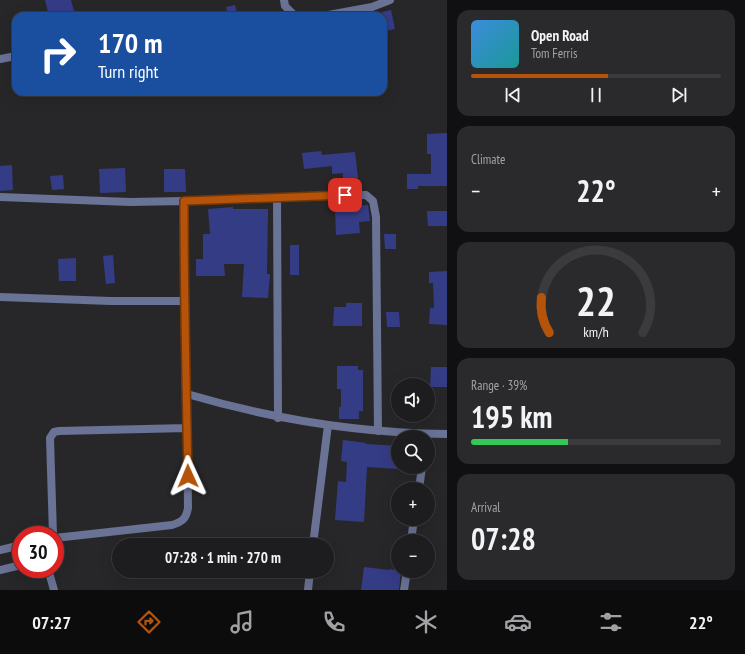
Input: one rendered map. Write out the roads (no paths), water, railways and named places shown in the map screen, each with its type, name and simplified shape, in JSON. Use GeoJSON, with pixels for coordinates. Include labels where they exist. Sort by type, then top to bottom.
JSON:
{"type":"FeatureCollection","features":[{"type":"Feature","properties":{"kind":"street"},"geometry":{"type":"LineString","coordinates":[[284,0],[286,6],[291,12]]}},
{"type":"Feature","properties":{"kind":"street"},"geometry":{"type":"LineString","coordinates":[[345,12],[372,7],[390,0]]}},
{"type":"Feature","properties":{"kind":"street"},"geometry":{"type":"LineString","coordinates":[[0,59],[12,57]]}},
{"type":"Feature","properties":{"kind":"street"},"geometry":{"type":"LineString","coordinates":[[0,197],[130,202],[366,195],[373,201],[376,217],[378,431]]}},
{"type":"Feature","properties":{"kind":"street"},"geometry":{"type":"LineString","coordinates":[[277,197],[278,418]]}},
{"type":"Feature","properties":{"kind":"street"},"geometry":{"type":"LineString","coordinates":[[64,537],[172,525],[181,522],[186,516],[188,508],[187,394],[183,301],[184,201]]}},
{"type":"Feature","properties":{"kind":"street"},"geometry":{"type":"LineString","coordinates":[[0,297],[111,301],[183,301]]}},
{"type":"Feature","properties":{"kind":"street"},"geometry":{"type":"LineString","coordinates":[[187,394],[229,407],[278,418],[391,432]]}},
{"type":"Feature","properties":{"kind":"street"},"geometry":{"type":"LineString","coordinates":[[314,538],[328,425]]}},
{"type":"Feature","properties":{"kind":"street"},"geometry":{"type":"LineString","coordinates":[[53,526],[51,435],[59,431],[187,428]]}},
{"type":"Feature","properties":{"kind":"street"},"geometry":{"type":"LineString","coordinates":[[435,435],[447,434]]}},
{"type":"Feature","properties":{"kind":"street"},"geometry":{"type":"LineString","coordinates":[[0,550],[12,548]]}},
{"type":"Feature","properties":{"kind":"street"},"geometry":{"type":"LineString","coordinates":[[0,570],[12,567]]}},
{"type":"Feature","properties":{"kind":"street"},"geometry":{"type":"LineString","coordinates":[[51,578],[54,590]]}},
{"type":"Feature","properties":{"kind":"street"},"geometry":{"type":"LineString","coordinates":[[308,590],[309,578]]}},
{"type":"Feature","properties":{"kind":"street"},"geometry":{"type":"LineString","coordinates":[[404,590],[406,578]]}}]}
